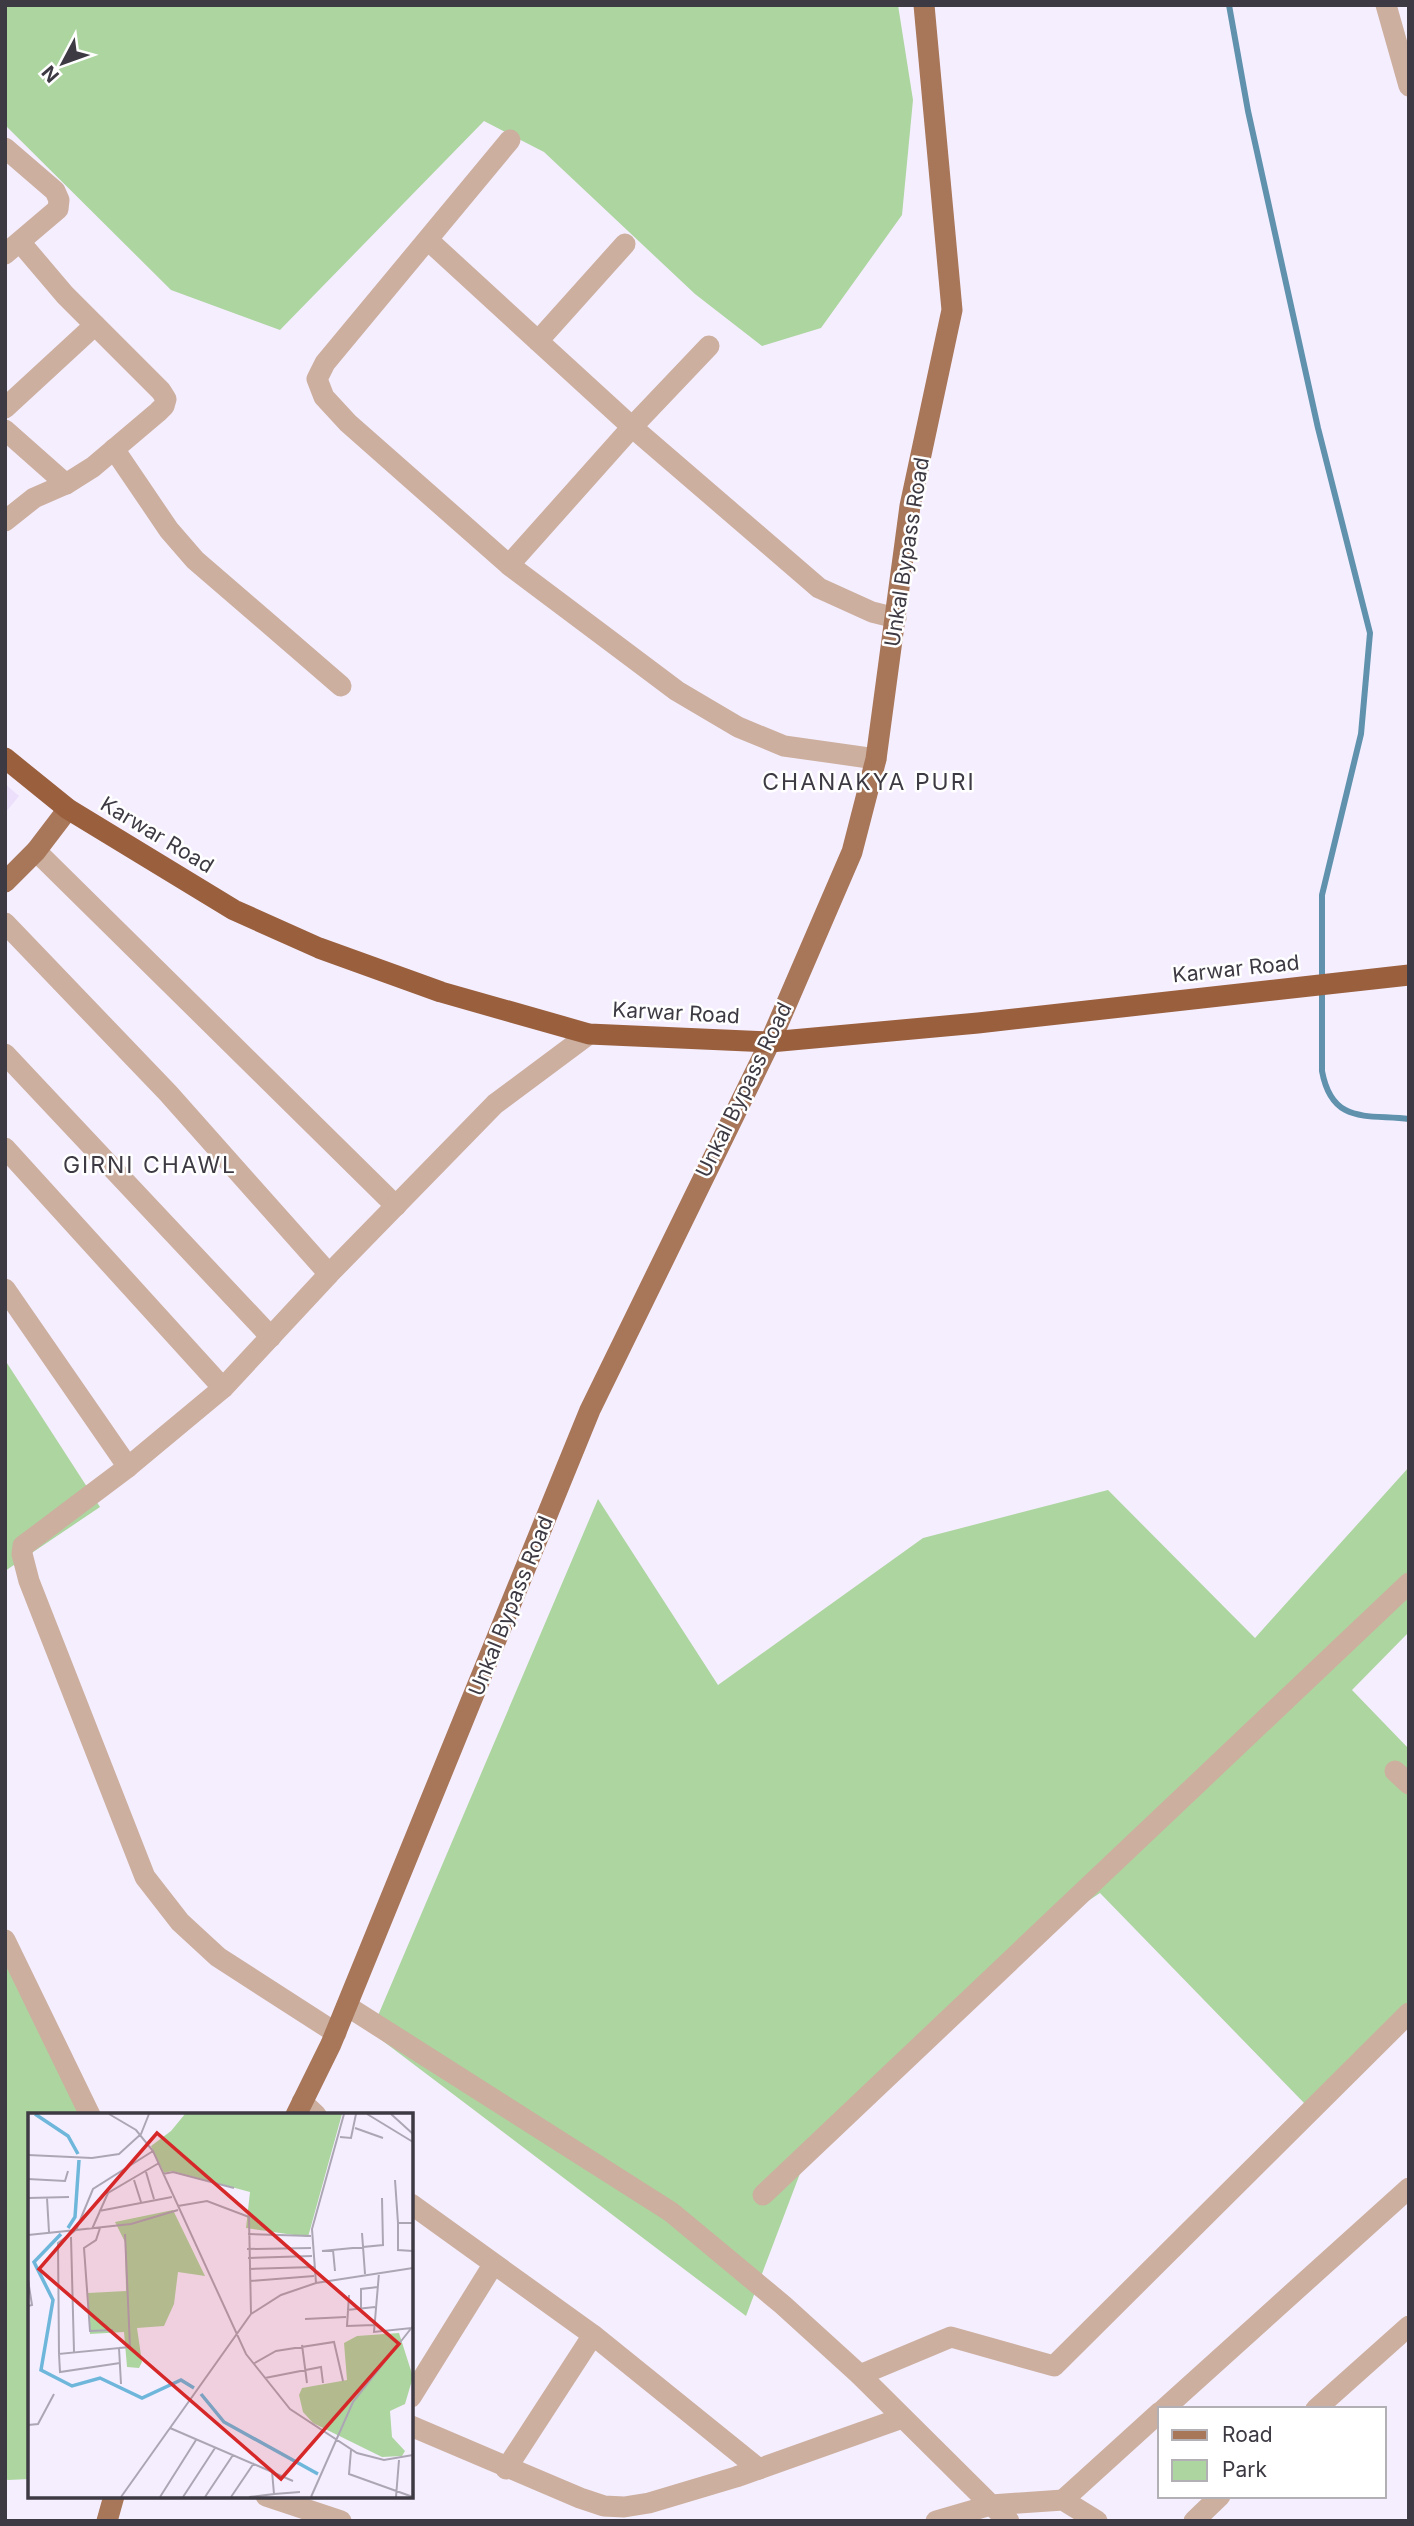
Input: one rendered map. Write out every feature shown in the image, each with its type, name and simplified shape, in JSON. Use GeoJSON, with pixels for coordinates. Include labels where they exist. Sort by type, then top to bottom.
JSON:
{"type":"FeatureCollection","features":[{"type":"Feature","properties":{"kind":"highway","name":"Karwar Road"},"geometry":{"type":"LineString","coordinates":[[5,758],[68,809],[234,910],[318,948],[441,992],[589,1034],[770,1042],[978,1023],[1409,975]]}},
{"type":"Feature","properties":{"kind":"main road","name":"Unkal Bypass Road"},"geometry":{"type":"LineString","coordinates":[[305,2111],[590,1410],[770,1042],[852,852],[876,760],[910,506],[953,310],[924,5]]}},
{"type":"Feature","properties":{"kind":"main road"},"geometry":{"type":"LineString","coordinates":[[5,881],[36,851],[68,809]]}},
{"type":"Feature","properties":{"kind":"main road"},"geometry":{"type":"LineString","coordinates":[[107,2521],[113,2498]]}},
{"type":"Feature","properties":{"kind":"street"},"geometry":{"type":"LineString","coordinates":[[1386,5],[1409,86]]}},
{"type":"Feature","properties":{"kind":"street"},"geometry":{"type":"LineString","coordinates":[[510,140],[325,363],[317,379],[324,397],[348,423],[509,565],[677,691],[738,727],[784,746],[876,760]]}},
{"type":"Feature","properties":{"kind":"street"},"geometry":{"type":"LineString","coordinates":[[5,148],[55,191],[59,200],[58,209],[12,248],[95,324],[166,399],[158,412],[93,467],[66,484],[34,498],[5,520]]}},
{"type":"Feature","properties":{"kind":"street"},"geometry":{"type":"LineString","coordinates":[[428,240],[632,427],[820,588],[872,612],[896,618]]}},
{"type":"Feature","properties":{"kind":"street"},"geometry":{"type":"LineString","coordinates":[[538,341],[625,244]]}},
{"type":"Feature","properties":{"kind":"street"},"geometry":{"type":"LineString","coordinates":[[5,408],[95,324]]}},
{"type":"Feature","properties":{"kind":"street"},"geometry":{"type":"LineString","coordinates":[[509,565],[632,427],[709,346]]}},
{"type":"Feature","properties":{"kind":"street"},"geometry":{"type":"LineString","coordinates":[[5,430],[66,484]]}},
{"type":"Feature","properties":{"kind":"street"},"geometry":{"type":"LineString","coordinates":[[114,449],[169,530],[195,560],[341,686]]}},
{"type":"Feature","properties":{"kind":"street"},"geometry":{"type":"LineString","coordinates":[[36,851],[396,1206]]}},
{"type":"Feature","properties":{"kind":"street"},"geometry":{"type":"LineString","coordinates":[[5,923],[168,1093],[329,1274]]}},
{"type":"Feature","properties":{"kind":"street"},"geometry":{"type":"LineString","coordinates":[[336,2033],[218,1957],[180,1922],[145,1877],[29,1581],[22,1554],[23,1546],[128,1467],[223,1388],[329,1274],[495,1104],[589,1034]]}},
{"type":"Feature","properties":{"kind":"street"},"geometry":{"type":"LineString","coordinates":[[5,1054],[271,1337]]}},
{"type":"Feature","properties":{"kind":"street"},"geometry":{"type":"LineString","coordinates":[[5,1148],[223,1388]]}},
{"type":"Feature","properties":{"kind":"street"},"geometry":{"type":"LineString","coordinates":[[5,1289],[128,1467]]}},
{"type":"Feature","properties":{"kind":"street"},"geometry":{"type":"LineString","coordinates":[[763,2195],[1409,1583]]}},
{"type":"Feature","properties":{"kind":"street"},"geometry":{"type":"LineString","coordinates":[[5,1940],[89,2113]]}},
{"type":"Feature","properties":{"kind":"street"},"geometry":{"type":"LineString","coordinates":[[346,2006],[671,2212],[783,2305],[860,2375],[1009,2521]]}},
{"type":"Feature","properties":{"kind":"street"},"geometry":{"type":"LineString","coordinates":[[860,2375],[951,2337],[1054,2366],[1409,2013]]}},
{"type":"Feature","properties":{"kind":"street"},"geometry":{"type":"LineString","coordinates":[[1165,2407],[1409,2188]]}},
{"type":"Feature","properties":{"kind":"street"},"geometry":{"type":"LineString","coordinates":[[413,2205],[593,2335],[759,2469]]}},
{"type":"Feature","properties":{"kind":"street"},"geometry":{"type":"LineString","coordinates":[[413,2394],[493,2264]]}},
{"type":"Feature","properties":{"kind":"street"},"geometry":{"type":"LineString","coordinates":[[1318,2407],[1409,2326]]}},
{"type":"Feature","properties":{"kind":"street"},"geometry":{"type":"LineString","coordinates":[[506,2469],[593,2335]]}},
{"type":"Feature","properties":{"kind":"street"},"geometry":{"type":"LineString","coordinates":[[1063,2500],[1158,2414]]}},
{"type":"Feature","properties":{"kind":"street"},"geometry":{"type":"LineString","coordinates":[[413,2427],[506,2469],[580,2498],[604,2506],[624,2507],[649,2503],[759,2469],[902,2418]]}},
{"type":"Feature","properties":{"kind":"street"},"geometry":{"type":"LineString","coordinates":[[272,2498],[341,2521]]}},
{"type":"Feature","properties":{"kind":"street"},"geometry":{"type":"LineString","coordinates":[[1194,2521],[1218,2498]]}},
{"type":"Feature","properties":{"kind":"street"},"geometry":{"type":"LineString","coordinates":[[936,2521],[991,2505],[1063,2500],[1097,2521]]}},
{"type":"Feature","properties":{"kind":"shaded area"},"geometry":{"type":"Polygon","coordinates":[[[5,784],[19,796],[5,813],[5,784]]]}},
{"type":"Feature","properties":{"kind":"green space"},"geometry":{"type":"Polygon","coordinates":[[[5,5],[898,5],[913,100],[902,215],[821,328],[762,346],[695,294],[544,152],[484,121],[280,330],[171,290],[5,125],[5,5]]]}},
{"type":"Feature","properties":{"kind":"green space"},"geometry":{"type":"Polygon","coordinates":[[[5,1360],[100,1507],[5,1571],[5,1360]]]}},
{"type":"Feature","properties":{"kind":"green space"},"geometry":{"type":"Polygon","coordinates":[[[1409,1467],[1409,1632],[1352,1690],[1409,1749],[1409,2007],[1306,2105],[1100,1893],[1076,1909],[810,2147],[746,2316],[371,2032],[598,1499],[718,1685],[923,1538],[1108,1490],[1255,1638],[1409,1467]]]}},
{"type":"Feature","properties":{"kind":"green space"},"geometry":{"type":"Polygon","coordinates":[[[5,1959],[81,2113],[28,2113],[28,2479],[5,2479],[5,1959]]]}},
{"type":"Feature","properties":{"kind":"waterway"},"geometry":{"type":"LineString","coordinates":[[1229,5],[1248,111],[1318,428],[1370,633],[1361,734],[1322,895],[1322,1071],[1334,1101],[1343,1109],[1366,1116],[1409,1119]]}},
{"type":"Feature","properties":{"kind":"district","name":"CHANAKYA PURI"},"geometry":{"type":"Point","coordinates":[869,782]}},
{"type":"Feature","properties":{"kind":"district","name":"GIRNI CHAWL"},"geometry":{"type":"Point","coordinates":[150,1165]}}]}
